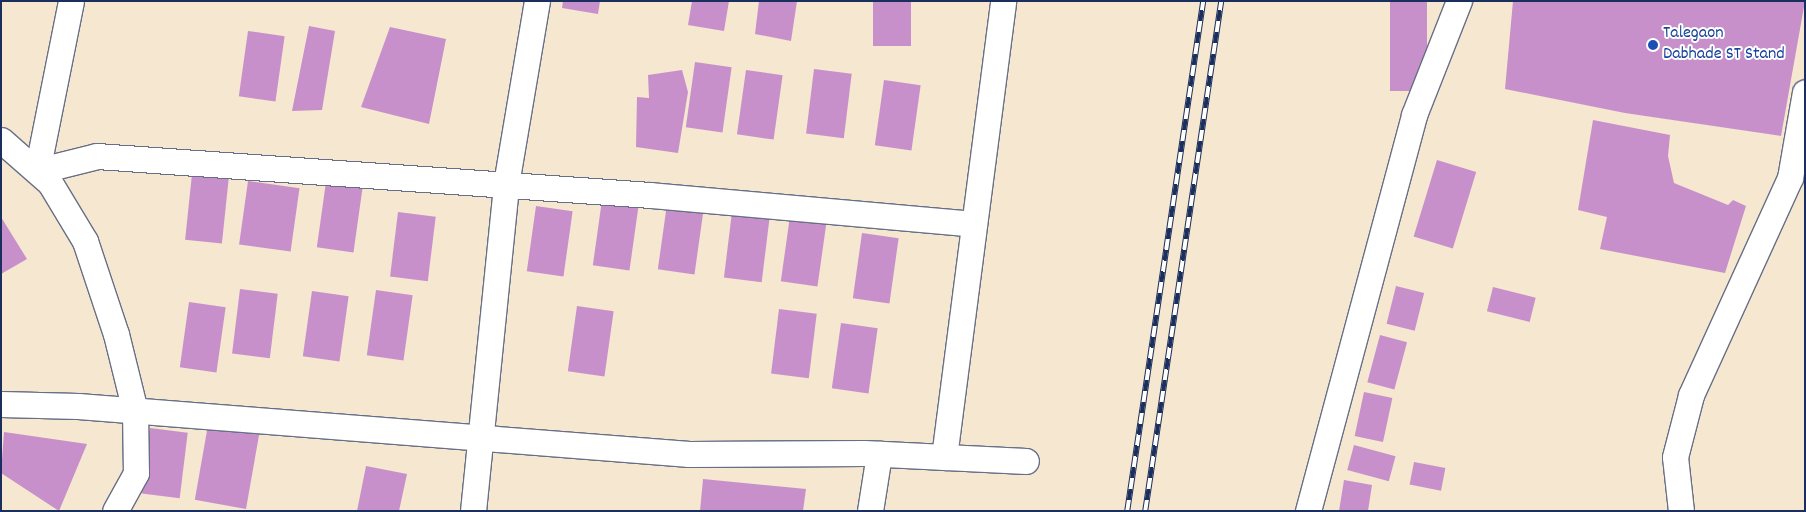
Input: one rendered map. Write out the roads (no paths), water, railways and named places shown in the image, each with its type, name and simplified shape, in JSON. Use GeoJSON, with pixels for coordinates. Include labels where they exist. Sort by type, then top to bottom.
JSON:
{"type":"FeatureCollection","features":[{"type":"Feature","properties":{"kind":"street"},"geometry":{"type":"LineString","coordinates":[[36,171],[71,1]]}},
{"type":"Feature","properties":{"kind":"street"},"geometry":{"type":"LineString","coordinates":[[473,511],[506,184],[538,1]]}},
{"type":"Feature","properties":{"kind":"street"},"geometry":{"type":"LineString","coordinates":[[944,457],[1003,1]]}},
{"type":"Feature","properties":{"kind":"street"},"geometry":{"type":"LineString","coordinates":[[1308,511],[1414,115],[1458,1]]}},
{"type":"Feature","properties":{"kind":"street"},"geometry":{"type":"LineString","coordinates":[[1681,511],[1675,457],[1691,395],[1790,178],[1805,92]]}},
{"type":"Feature","properties":{"kind":"street"},"geometry":{"type":"LineString","coordinates":[[1,140],[50,183],[85,241],[135,411],[136,473],[115,511]]}},
{"type":"Feature","properties":{"kind":"street"},"geometry":{"type":"LineString","coordinates":[[36,171],[97,156],[506,184],[974,224]]}},
{"type":"Feature","properties":{"kind":"street"},"geometry":{"type":"LineString","coordinates":[[1,404],[135,411],[689,454],[879,454],[1026,461]]}},
{"type":"Feature","properties":{"kind":"street"},"geometry":{"type":"LineString","coordinates":[[870,511],[879,454]]}},
{"type":"Feature","properties":{"kind":"railway"},"geometry":{"type":"LineString","coordinates":[[1127,511],[1203,1]]}},
{"type":"Feature","properties":{"kind":"railway"},"geometry":{"type":"LineString","coordinates":[[1145,511],[1221,1]]}},
{"type":"Feature","properties":{"kind":"place","name":"Talegaon Dabhade ST Stand"},"geometry":{"type":"Point","coordinates":[1653,45]}}]}
